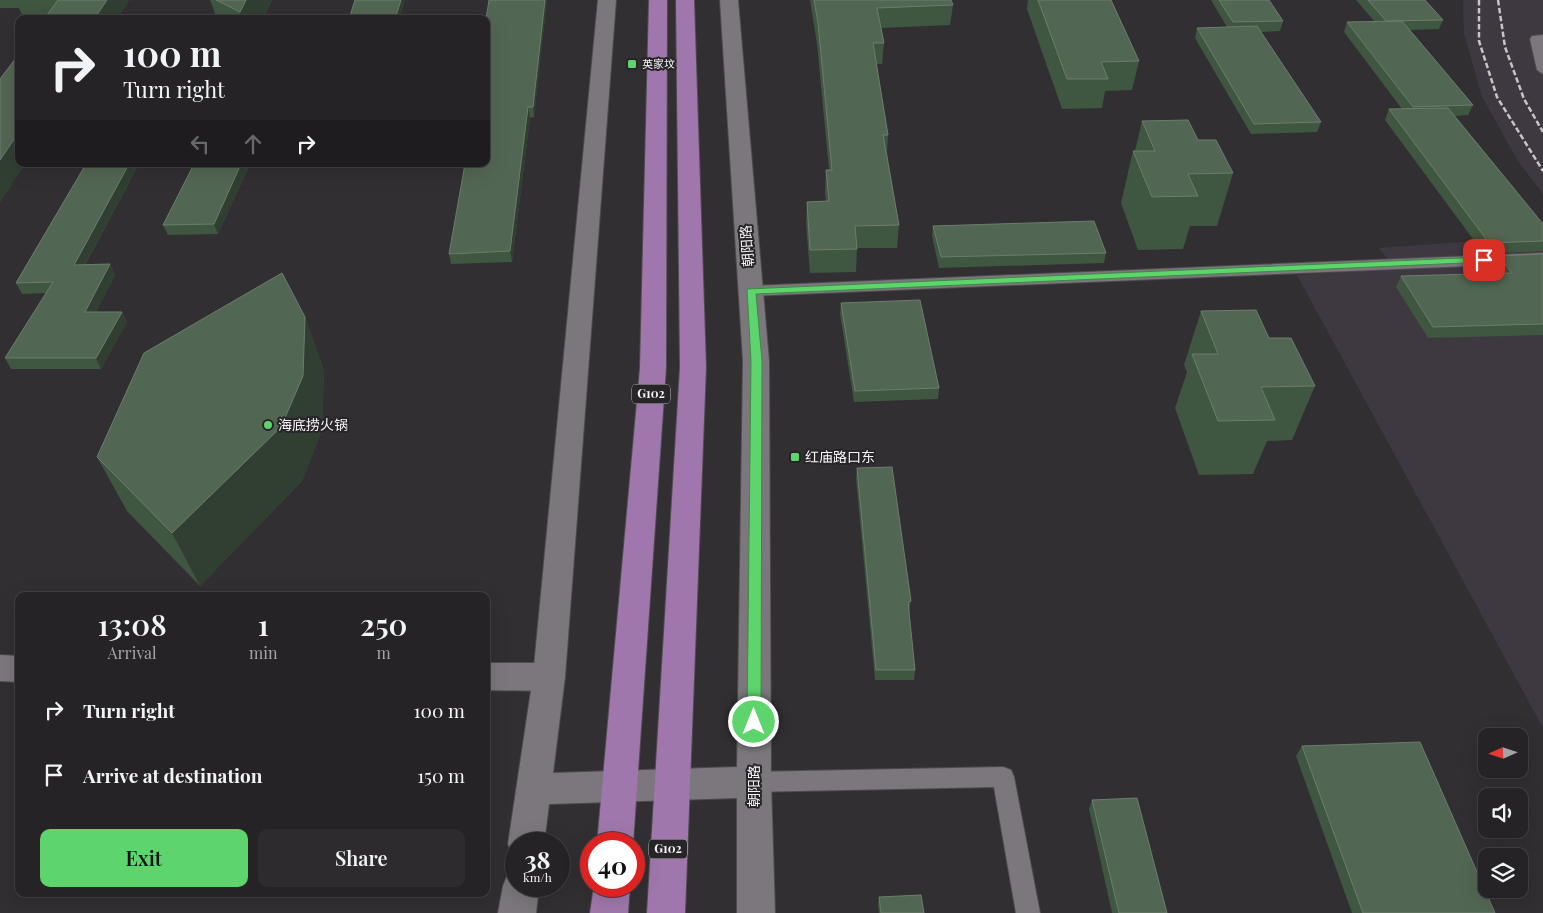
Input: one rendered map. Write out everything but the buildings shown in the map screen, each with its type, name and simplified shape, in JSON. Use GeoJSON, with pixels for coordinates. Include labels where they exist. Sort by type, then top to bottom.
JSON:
{"type":"FeatureCollection","features":[{"type":"Feature","properties":{"kind":"highway","name":"G102"},"geometry":{"type":"LineString","coordinates":[[616,832],[653,368],[658,0]]}},
{"type":"Feature","properties":{"kind":"highway","name":"G102"},"geometry":{"type":"LineString","coordinates":[[666,913],[693,367],[685,0]]}},
{"type":"Feature","properties":{"kind":"highway"},"geometry":{"type":"LineString","coordinates":[[609,913],[611,897]]}},
{"type":"Feature","properties":{"kind":"street"},"geometry":{"type":"LineString","coordinates":[[528,832],[548,678],[607,0]]}},
{"type":"Feature","properties":{"kind":"street","name":"朝阳路"},"geometry":{"type":"LineString","coordinates":[[729,0],[756,361],[754,782],[756,913]]}},
{"type":"Feature","properties":{"kind":"street"},"geometry":{"type":"LineString","coordinates":[[0,668],[15,669]]}},
{"type":"Feature","properties":{"kind":"street"},"geometry":{"type":"LineString","coordinates":[[490,676],[548,678]]}},
{"type":"Feature","properties":{"kind":"street"},"geometry":{"type":"LineString","coordinates":[[533,789],[754,782]]}},
{"type":"Feature","properties":{"kind":"street"},"geometry":{"type":"LineString","coordinates":[[517,913],[519,897]]}},
{"type":"Feature","properties":{"kind":"lane"},"geometry":{"type":"LineString","coordinates":[[1543,39],[1536,39],[1543,70]]}},
{"type":"Feature","properties":{"kind":"lane"},"geometry":{"type":"LineString","coordinates":[[750,291],[1543,258]]}},
{"type":"Feature","properties":{"kind":"lane"},"geometry":{"type":"LineString","coordinates":[[754,782],[1003,777],[1028,913]]}},
{"type":"Feature","properties":{"kind":"shaded area"},"geometry":{"type":"Polygon","coordinates":[[[1463,0],[1543,0],[1543,194],[1518,161],[1482,97],[1464,33],[1463,0]]]}},
{"type":"Feature","properties":{"kind":"shaded area"},"geometry":{"type":"Polygon","coordinates":[[[1543,236],[1543,728],[1297,275],[1395,268],[1379,248],[1543,236]]]}},
{"type":"Feature","properties":{"kind":"railway"},"geometry":{"type":"LineString","coordinates":[[1479,0],[1479,41],[1497,97],[1543,171]]}},
{"type":"Feature","properties":{"kind":"railway"},"geometry":{"type":"LineString","coordinates":[[1498,0],[1505,47],[1524,99],[1543,132]]}},
{"type":"Feature","properties":{"kind":"place","name":"英家坟"},"geometry":{"type":"Point","coordinates":[632,64]}},
{"type":"Feature","properties":{"kind":"place","name":"海底捞火锅"},"geometry":{"type":"Point","coordinates":[268,425]}},
{"type":"Feature","properties":{"kind":"place","name":"红庙路口东"},"geometry":{"type":"Point","coordinates":[795,457]}},
{"type":"Feature","properties":{"kind":"route"},"geometry":{"type":"LineString","coordinates":[[754,722],[756,361],[750,291],[1484,260]]}}]}
